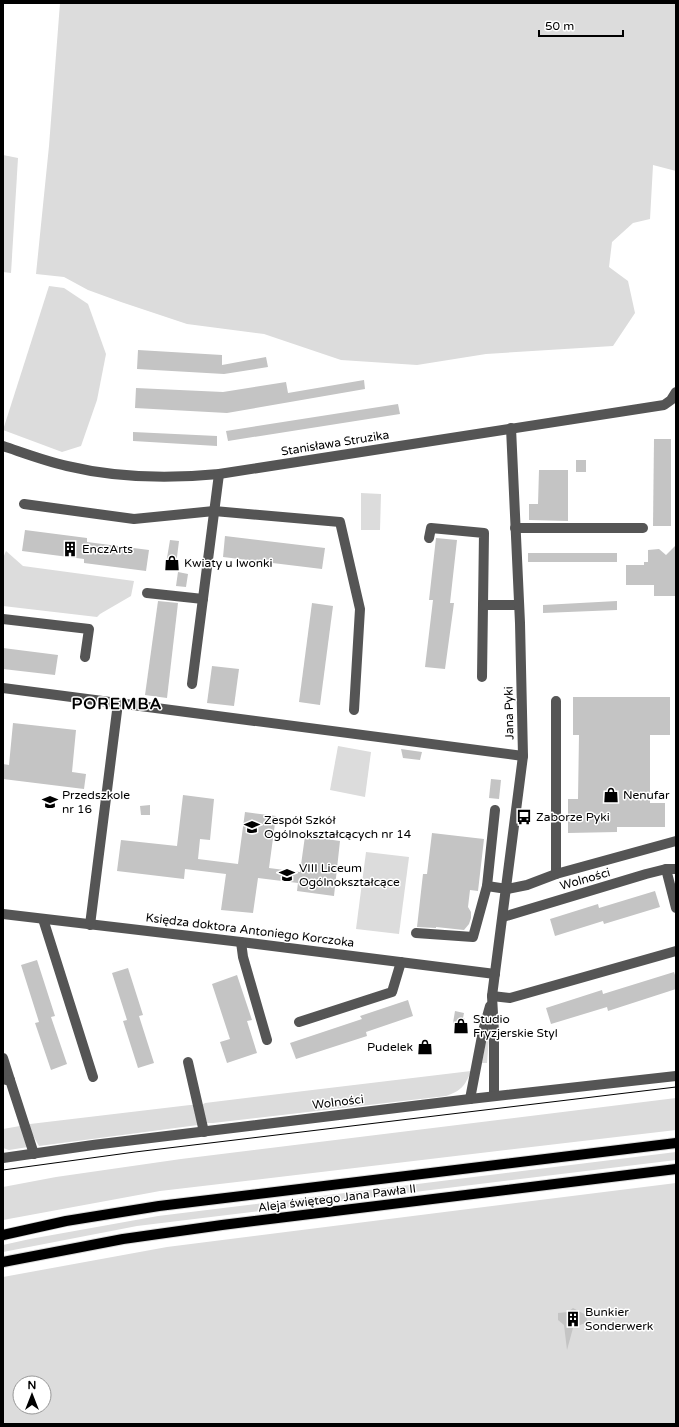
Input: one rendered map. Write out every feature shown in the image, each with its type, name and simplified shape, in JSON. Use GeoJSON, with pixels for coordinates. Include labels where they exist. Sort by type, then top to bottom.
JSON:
{"type":"FeatureCollection","features":[{"type":"Feature","properties":{"kind":"main road","name":"Aleja świętego Jana Pawła II"},"geometry":{"type":"LineString","coordinates":[[3,1235],[66,1221],[159,1206],[676,1143]]}},
{"type":"Feature","properties":{"kind":"main road","name":"Aleja świętego Jana Pawła II"},"geometry":{"type":"LineString","coordinates":[[3,1262],[123,1239],[222,1225],[676,1169]]}},
{"type":"Feature","properties":{"kind":"street","name":"Stanisława Struzika"},"geometry":{"type":"LineString","coordinates":[[3,446],[69,467],[117,475],[152,478],[190,477],[219,474],[664,405],[674,396]]}},
{"type":"Feature","properties":{"kind":"street","name":"Jana Pyki"},"geometry":{"type":"LineString","coordinates":[[470,1099],[483,1031],[492,996],[523,756],[519,605],[511,428]]}},
{"type":"Feature","properties":{"kind":"street"},"geometry":{"type":"LineString","coordinates":[[192,684],[219,474]]}},
{"type":"Feature","properties":{"kind":"street"},"geometry":{"type":"LineString","coordinates":[[24,504],[134,519],[214,511],[340,522],[360,609],[354,710]]}},
{"type":"Feature","properties":{"kind":"street"},"geometry":{"type":"LineString","coordinates":[[429,538],[431,528],[484,533],[482,676]]}},
{"type":"Feature","properties":{"kind":"street"},"geometry":{"type":"LineString","coordinates":[[515,528],[643,528]]}},
{"type":"Feature","properties":{"kind":"street"},"geometry":{"type":"LineString","coordinates":[[147,592],[203,599]]}},
{"type":"Feature","properties":{"kind":"street"},"geometry":{"type":"LineString","coordinates":[[483,605],[519,605]]}},
{"type":"Feature","properties":{"kind":"street"},"geometry":{"type":"LineString","coordinates":[[3,619],[89,629],[85,657]]}},
{"type":"Feature","properties":{"kind":"street"},"geometry":{"type":"LineString","coordinates":[[3,688],[523,756]]}},
{"type":"Feature","properties":{"kind":"street"},"geometry":{"type":"LineString","coordinates":[[556,701],[556,874]]}},
{"type":"Feature","properties":{"kind":"street"},"geometry":{"type":"LineString","coordinates":[[90,925],[118,703]]}},
{"type":"Feature","properties":{"kind":"street"},"geometry":{"type":"LineString","coordinates":[[416,933],[473,937],[487,886],[495,810]]}},
{"type":"Feature","properties":{"kind":"street"},"geometry":{"type":"LineString","coordinates":[[487,886],[507,889],[527,885],[556,874],[676,841]]}},
{"type":"Feature","properties":{"kind":"street"},"geometry":{"type":"LineString","coordinates":[[671,869],[676,908]]}},
{"type":"Feature","properties":{"kind":"street","name":"Wolności"},"geometry":{"type":"LineString","coordinates":[[503,917],[646,874],[671,869]]}},
{"type":"Feature","properties":{"kind":"street","name":"Księdza doktora Antoniego Korczoka"},"geometry":{"type":"LineString","coordinates":[[3,914],[495,974]]}},
{"type":"Feature","properties":{"kind":"street"},"geometry":{"type":"LineString","coordinates":[[43,919],[93,1077]]}},
{"type":"Feature","properties":{"kind":"street"},"geometry":{"type":"LineString","coordinates":[[241,942],[243,957],[267,1040]]}},
{"type":"Feature","properties":{"kind":"street"},"geometry":{"type":"LineString","coordinates":[[492,996],[510,998],[676,951]]}},
{"type":"Feature","properties":{"kind":"street"},"geometry":{"type":"LineString","coordinates":[[299,1022],[392,992],[401,962]]}},
{"type":"Feature","properties":{"kind":"street","name":"Jana Pyki"},"geometry":{"type":"LineString","coordinates":[[492,996],[494,1032],[494,1096]]}},
{"type":"Feature","properties":{"kind":"street"},"geometry":{"type":"LineString","coordinates":[[3,1058],[6,1078],[34,1154]]}},
{"type":"Feature","properties":{"kind":"street"},"geometry":{"type":"LineString","coordinates":[[188,1062],[204,1132]]}},
{"type":"Feature","properties":{"kind":"street","name":"Wolności"},"geometry":{"type":"LineString","coordinates":[[5,1156],[34,1154],[494,1096],[676,1076]]}},
{"type":"Feature","properties":{"kind":"shaded area"},"geometry":{"type":"Polygon","coordinates":[[[60,3],[676,3],[676,171],[653,165],[650,219],[633,223],[612,242],[609,267],[628,281],[635,313],[613,346],[486,354],[417,365],[341,360],[264,334],[187,324],[88,290],[64,277],[36,274],[49,146],[60,3]]]}},
{"type":"Feature","properties":{"kind":"shaded area"},"geometry":{"type":"Polygon","coordinates":[[[3,155],[18,158],[11,273],[3,272],[3,155]]]}},
{"type":"Feature","properties":{"kind":"shaded area"},"geometry":{"type":"Polygon","coordinates":[[[49,286],[64,288],[88,304],[106,354],[97,400],[81,446],[62,452],[3,430],[49,286]]]}},
{"type":"Feature","properties":{"kind":"shaded area"},"geometry":{"type":"Polygon","coordinates":[[[361,493],[381,494],[380,530],[361,530],[361,493]]]}},
{"type":"Feature","properties":{"kind":"shaded area"},"geometry":{"type":"Polygon","coordinates":[[[6,551],[23,566],[134,581],[131,596],[97,617],[3,606],[3,558],[6,551]]]}},
{"type":"Feature","properties":{"kind":"shaded area"},"geometry":{"type":"Polygon","coordinates":[[[338,746],[371,752],[365,797],[330,790],[338,746]]]}},
{"type":"Feature","properties":{"kind":"shaded area"},"geometry":{"type":"Polygon","coordinates":[[[366,852],[409,857],[399,934],[356,929],[366,852]]]}},
{"type":"Feature","properties":{"kind":"shaded area"},"geometry":{"type":"Polygon","coordinates":[[[489,1023],[487,1063],[482,1063],[489,1023]]]}},
{"type":"Feature","properties":{"kind":"shaded area"},"geometry":{"type":"Polygon","coordinates":[[[471,1071],[467,1081],[459,1090],[446,1096],[213,1123],[207,1123],[202,1105],[205,1103],[471,1071]]]}},
{"type":"Feature","properties":{"kind":"shaded area"},"geometry":{"type":"Polygon","coordinates":[[[676,1098],[676,1130],[160,1191],[3,1220],[3,1187],[56,1177],[181,1159],[676,1098]]]}},
{"type":"Feature","properties":{"kind":"shaded area"},"geometry":{"type":"Polygon","coordinates":[[[193,1105],[198,1125],[39,1146],[28,1127],[30,1124],[193,1105]]]}},
{"type":"Feature","properties":{"kind":"shaded area"},"geometry":{"type":"Polygon","coordinates":[[[20,1126],[28,1147],[9,1150],[3,1148],[3,1129],[20,1126]]]}},
{"type":"Feature","properties":{"kind":"shaded area"},"geometry":{"type":"Polygon","coordinates":[[[676,1152],[676,1160],[137,1226],[3,1252],[3,1245],[158,1216],[676,1152]]]}},
{"type":"Feature","properties":{"kind":"shaded area"},"geometry":{"type":"Polygon","coordinates":[[[676,1183],[676,1424],[3,1424],[3,1277],[167,1247],[676,1183]]]}},
{"type":"Feature","properties":{"kind":"building"},"geometry":{"type":"Polygon","coordinates":[[[138,350],[222,355],[222,365],[266,357],[268,367],[224,374],[137,369],[138,350]]]}},
{"type":"Feature","properties":{"kind":"building"},"geometry":{"type":"Polygon","coordinates":[[[364,380],[365,389],[227,413],[135,408],[136,388],[223,392],[286,382],[288,393],[364,380]]]}},
{"type":"Feature","properties":{"kind":"building"},"geometry":{"type":"Polygon","coordinates":[[[398,404],[400,414],[228,441],[226,431],[398,404]]]}},
{"type":"Feature","properties":{"kind":"building"},"geometry":{"type":"Polygon","coordinates":[[[133,432],[217,436],[217,446],[133,441],[133,432]]]}},
{"type":"Feature","properties":{"kind":"building"},"geometry":{"type":"Polygon","coordinates":[[[654,439],[671,439],[671,526],[653,526],[654,439]]]}},
{"type":"Feature","properties":{"kind":"building"},"geometry":{"type":"Polygon","coordinates":[[[576,460],[586,460],[586,472],[576,472],[576,460]]]}},
{"type":"Feature","properties":{"kind":"building"},"geometry":{"type":"Polygon","coordinates":[[[539,470],[568,470],[568,521],[529,520],[529,504],[538,504],[539,470]]]}},
{"type":"Feature","properties":{"kind":"building"},"geometry":{"type":"Polygon","coordinates":[[[25,530],[87,538],[87,542],[149,550],[146,571],[84,563],[84,559],[22,551],[25,530]]]}},
{"type":"Feature","properties":{"kind":"building"},"geometry":{"type":"Polygon","coordinates":[[[225,536],[325,548],[322,569],[223,557],[225,536]]]}},
{"type":"Feature","properties":{"kind":"building"},"geometry":{"type":"Polygon","coordinates":[[[436,538],[457,540],[450,603],[454,603],[445,669],[425,667],[433,600],[429,600],[436,538]]]}},
{"type":"Feature","properties":{"kind":"building"},"geometry":{"type":"Polygon","coordinates":[[[170,540],[179,541],[176,565],[166,564],[170,540]]]}},
{"type":"Feature","properties":{"kind":"building"},"geometry":{"type":"Polygon","coordinates":[[[676,545],[676,596],[654,596],[654,585],[626,585],[626,565],[644,565],[644,562],[648,562],[648,550],[659,549],[666,555],[676,545]]]}},
{"type":"Feature","properties":{"kind":"building"},"geometry":{"type":"Polygon","coordinates":[[[528,553],[617,553],[617,562],[528,562],[528,553]]]}},
{"type":"Feature","properties":{"kind":"building"},"geometry":{"type":"Polygon","coordinates":[[[178,572],[188,574],[186,587],[176,586],[178,572]]]}},
{"type":"Feature","properties":{"kind":"building"},"geometry":{"type":"Polygon","coordinates":[[[158,601],[178,603],[167,698],[145,695],[158,601]]]}},
{"type":"Feature","properties":{"kind":"building"},"geometry":{"type":"Polygon","coordinates":[[[617,601],[617,610],[543,613],[543,605],[617,601]]]}},
{"type":"Feature","properties":{"kind":"building"},"geometry":{"type":"Polygon","coordinates":[[[312,603],[333,606],[320,705],[299,702],[312,603]]]}},
{"type":"Feature","properties":{"kind":"building"},"geometry":{"type":"Polygon","coordinates":[[[3,648],[58,655],[55,675],[3,669],[3,648]]]}},
{"type":"Feature","properties":{"kind":"building"},"geometry":{"type":"Polygon","coordinates":[[[212,666],[239,669],[234,706],[207,703],[212,666]]]}},
{"type":"Feature","properties":{"kind":"building"},"geometry":{"type":"Polygon","coordinates":[[[573,697],[670,697],[670,735],[650,735],[650,803],[665,803],[665,827],[617,827],[617,832],[568,833],[568,799],[578,799],[579,735],[573,735],[573,697]]]}},
{"type":"Feature","properties":{"kind":"building"},"geometry":{"type":"Polygon","coordinates":[[[13,723],[76,730],[72,772],[86,774],[84,789],[3,779],[3,764],[9,765],[13,723]]]}},
{"type":"Feature","properties":{"kind":"building"},"geometry":{"type":"Polygon","coordinates":[[[401,749],[422,752],[420,760],[403,758],[401,749]]]}},
{"type":"Feature","properties":{"kind":"building"},"geometry":{"type":"Polygon","coordinates":[[[491,779],[501,780],[499,799],[489,798],[491,779]]]}},
{"type":"Feature","properties":{"kind":"building"},"geometry":{"type":"Polygon","coordinates":[[[183,795],[214,799],[210,840],[200,839],[198,859],[238,864],[245,812],[276,816],[269,868],[300,872],[305,836],[340,841],[334,896],[297,891],[298,883],[258,878],[253,913],[221,910],[226,874],[185,869],[184,879],[117,871],[121,840],[177,846],[183,795]]]}},
{"type":"Feature","properties":{"kind":"building"},"geometry":{"type":"Polygon","coordinates":[[[150,805],[150,815],[141,815],[140,806],[150,805]]]}},
{"type":"Feature","properties":{"kind":"building"},"geometry":{"type":"Polygon","coordinates":[[[432,833],[484,839],[478,891],[470,890],[468,907],[471,912],[471,918],[469,924],[464,930],[436,927],[417,927],[423,874],[427,874],[432,833]]]}},
{"type":"Feature","properties":{"kind":"building"},"geometry":{"type":"Polygon","coordinates":[[[655,891],[660,907],[604,924],[603,921],[555,936],[550,919],[598,904],[599,908],[655,891]]]}},
{"type":"Feature","properties":{"kind":"building"},"geometry":{"type":"Polygon","coordinates":[[[37,960],[55,1016],[51,1017],[67,1064],[51,1070],[35,1023],[39,1022],[21,965],[37,960]]]}},
{"type":"Feature","properties":{"kind":"building"},"geometry":{"type":"Polygon","coordinates":[[[128,968],[143,1015],[139,1016],[154,1063],[138,1068],[123,1021],[127,1020],[112,973],[128,968]]]}},
{"type":"Feature","properties":{"kind":"building"},"geometry":{"type":"Polygon","coordinates":[[[674,972],[676,978],[676,989],[608,1011],[607,1007],[551,1024],[546,1008],[602,990],[603,994],[674,972]]]}},
{"type":"Feature","properties":{"kind":"building"},"geometry":{"type":"Polygon","coordinates":[[[237,975],[252,1020],[247,1021],[257,1053],[227,1063],[220,1042],[230,1039],[212,984],[237,975]]]}},
{"type":"Feature","properties":{"kind":"building"},"geometry":{"type":"Polygon","coordinates":[[[408,1000],[413,1016],[366,1032],[367,1036],[296,1059],[290,1043],[362,1019],[360,1016],[408,1000]]]}},
{"type":"Feature","properties":{"kind":"building"},"geometry":{"type":"Polygon","coordinates":[[[455,1011],[464,1013],[463,1018],[465,1019],[463,1029],[455,1028],[455,1024],[453,1023],[455,1011]]]}},
{"type":"Feature","properties":{"kind":"building","name":"Bunkier Sonderwerk"},"geometry":{"type":"Polygon","coordinates":[[[573,1308],[586,1315],[587,1320],[585,1323],[573,1328],[567,1350],[564,1325],[558,1320],[558,1313],[568,1312],[573,1308]]]}},
{"type":"Feature","properties":{"kind":"tram line"},"geometry":{"type":"LineString","coordinates":[[3,1170],[135,1152],[676,1087]]}},
{"type":"Feature","properties":{"kind":"place","name":"EnczArts"},"geometry":{"type":"Point","coordinates":[70,549]}},
{"type":"Feature","properties":{"kind":"place","name":"Kwiaty u Iwonki"},"geometry":{"type":"Point","coordinates":[172,563]}},
{"type":"Feature","properties":{"kind":"place","name":"Nenufar"},"geometry":{"type":"Point","coordinates":[611,795]}},
{"type":"Feature","properties":{"kind":"place","name":"Przedszkole nr 16"},"geometry":{"type":"Point","coordinates":[50,802]}},
{"type":"Feature","properties":{"kind":"place","name":"Zaborze Pyki"},"geometry":{"type":"Point","coordinates":[524,817]}},
{"type":"Feature","properties":{"kind":"place","name":"Zespół Szkół Ogólnokształcących nr 14"},"geometry":{"type":"Point","coordinates":[252,827]}},
{"type":"Feature","properties":{"kind":"place","name":"VIII Liceum Ogólnokształcące"},"geometry":{"type":"Point","coordinates":[287,875]}},
{"type":"Feature","properties":{"kind":"place","name":"Studio Fryzjerskie Styl"},"geometry":{"type":"Point","coordinates":[461,1026]}},
{"type":"Feature","properties":{"kind":"place","name":"Pudelek"},"geometry":{"type":"Point","coordinates":[425,1047]}},
{"type":"Feature","properties":{"kind":"place","name":"Bunkier Sonderwerk"},"geometry":{"type":"Point","coordinates":[573,1319]}},
{"type":"Feature","properties":{"kind":"district","name":"POREMBA"},"geometry":{"type":"Point","coordinates":[117,704]}}]}
